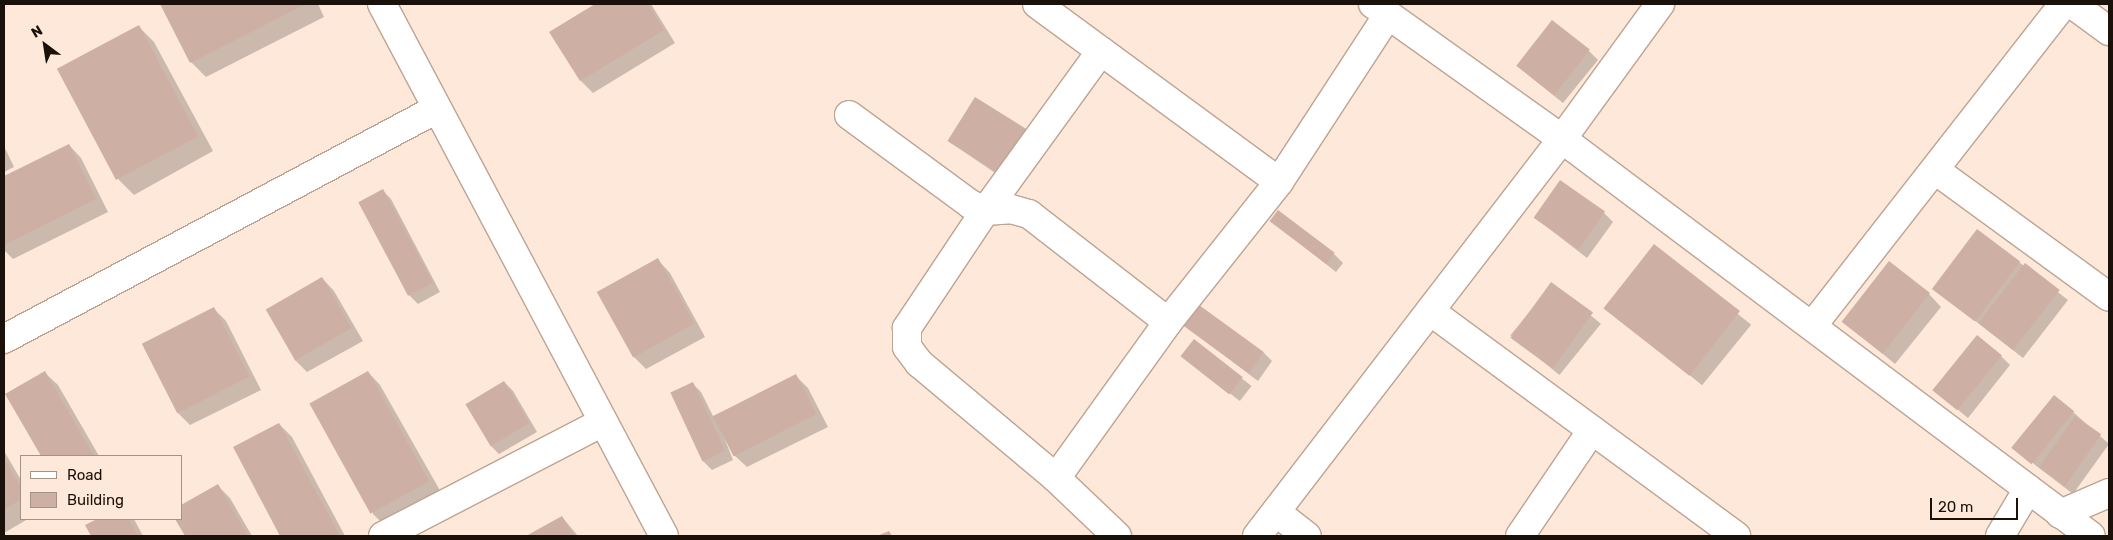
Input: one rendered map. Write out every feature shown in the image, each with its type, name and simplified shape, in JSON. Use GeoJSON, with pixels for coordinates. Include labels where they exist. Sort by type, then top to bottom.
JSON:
{"type":"FeatureCollection","features":[{"type":"Feature","properties":{"kind":"street"},"geometry":{"type":"LineString","coordinates":[[382,4],[664,536]]}},
{"type":"Feature","properties":{"kind":"street"},"geometry":{"type":"LineString","coordinates":[[1036,4],[1279,182]]}},
{"type":"Feature","properties":{"kind":"street"},"geometry":{"type":"LineString","coordinates":[[1257,536],[1562,139],[1660,4]]}},
{"type":"Feature","properties":{"kind":"street"},"geometry":{"type":"LineString","coordinates":[[1812,326],[1935,170],[2034,38],[2064,4]]}},
{"type":"Feature","properties":{"kind":"street"},"geometry":{"type":"LineString","coordinates":[[2072,4],[2109,31]]}},
{"type":"Feature","properties":{"kind":"street"},"geometry":{"type":"LineString","coordinates":[[1056,478],[1168,322],[1279,182],[1381,10],[1562,139],[2091,536]]}},
{"type":"Feature","properties":{"kind":"street"},"geometry":{"type":"LineString","coordinates":[[1101,51],[985,211],[907,328],[907,347],[918,363],[1056,478],[1116,536]]}},
{"type":"Feature","properties":{"kind":"street"},"geometry":{"type":"LineString","coordinates":[[4,339],[437,109]]}},
{"type":"Feature","properties":{"kind":"street"},"geometry":{"type":"LineString","coordinates":[[849,116],[970,204],[985,211],[1011,209],[1029,214],[1168,322]]}},
{"type":"Feature","properties":{"kind":"street"},"geometry":{"type":"LineString","coordinates":[[1935,170],[2107,291]]}},
{"type":"Feature","properties":{"kind":"street"},"geometry":{"type":"LineString","coordinates":[[1430,311],[1736,536]]}},
{"type":"Feature","properties":{"kind":"street"},"geometry":{"type":"LineString","coordinates":[[383,536],[603,422]]}},
{"type":"Feature","properties":{"kind":"street"},"geometry":{"type":"LineString","coordinates":[[1520,536],[1592,430]]}},
{"type":"Feature","properties":{"kind":"street"},"geometry":{"type":"LineString","coordinates":[[2000,536],[2028,489]]}},
{"type":"Feature","properties":{"kind":"street"},"geometry":{"type":"LineString","coordinates":[[2060,514],[2109,493]]}},
{"type":"Feature","properties":{"kind":"street"},"geometry":{"type":"LineString","coordinates":[[1276,512],[1307,536]]}},
{"type":"Feature","properties":{"kind":"building"},"geometry":{"type":"Polygon","coordinates":[[[160,4],[306,4],[190,63],[160,4]]]}},
{"type":"Feature","properties":{"kind":"building"},"geometry":{"type":"Polygon","coordinates":[[[595,4],[648,4],[664,30],[580,81],[549,32],[595,4]]]}},
{"type":"Feature","properties":{"kind":"building"},"geometry":{"type":"Polygon","coordinates":[[[1552,20],[1590,50],[1554,95],[1516,66],[1552,20]]]}},
{"type":"Feature","properties":{"kind":"building"},"geometry":{"type":"Polygon","coordinates":[[[139,25],[198,136],[116,180],[57,69],[139,25]]]}},
{"type":"Feature","properties":{"kind":"building"},"geometry":{"type":"Polygon","coordinates":[[[975,97],[1026,129],[998,173],[947,141],[975,97]]]}},
{"type":"Feature","properties":{"kind":"building"},"geometry":{"type":"Polygon","coordinates":[[[69,144],[96,199],[4,245],[4,176],[69,144]]]}},
{"type":"Feature","properties":{"kind":"building"},"geometry":{"type":"Polygon","coordinates":[[[1560,180],[1605,212],[1579,249],[1534,218],[1560,180]]]}},
{"type":"Feature","properties":{"kind":"building"},"geometry":{"type":"Polygon","coordinates":[[[383,189],[433,283],[408,296],[358,202],[383,189]]]}},
{"type":"Feature","properties":{"kind":"building"},"geometry":{"type":"Polygon","coordinates":[[[1278,210],[1335,253],[1326,264],[1270,221],[1278,210]]]}},
{"type":"Feature","properties":{"kind":"building"},"geometry":{"type":"Polygon","coordinates":[[[1977,229],[2020,261],[1975,321],[1932,289],[1977,229]]]}},
{"type":"Feature","properties":{"kind":"building"},"geometry":{"type":"Polygon","coordinates":[[[1654,244],[1740,311],[1689,376],[1604,309],[1654,244]]]}},
{"type":"Feature","properties":{"kind":"building"},"geometry":{"type":"Polygon","coordinates":[[[658,258],[694,324],[633,358],[597,292],[658,258]]]}},
{"type":"Feature","properties":{"kind":"building"},"geometry":{"type":"Polygon","coordinates":[[[1889,261],[1930,293],[1883,354],[1842,322],[1889,261]]]}},
{"type":"Feature","properties":{"kind":"building"},"geometry":{"type":"Polygon","coordinates":[[[2025,263],[2060,290],[2013,350],[1978,323],[2025,263]]]}},
{"type":"Feature","properties":{"kind":"building"},"geometry":{"type":"Polygon","coordinates":[[[322,277],[352,328],[295,361],[266,310],[322,277]]]}},
{"type":"Feature","properties":{"kind":"building"},"geometry":{"type":"Polygon","coordinates":[[[1551,282],[1593,313],[1553,368],[1510,338],[1551,282]]]}},
{"type":"Feature","properties":{"kind":"building"},"geometry":{"type":"Polygon","coordinates":[[[1199,305],[1264,352],[1248,373],[1184,326],[1199,305]]]}},
{"type":"Feature","properties":{"kind":"building"},"geometry":{"type":"Polygon","coordinates":[[[214,307],[249,376],[177,413],[142,344],[214,307]]]}},
{"type":"Feature","properties":{"kind":"building"},"geometry":{"type":"Polygon","coordinates":[[[1977,335],[2002,355],[1957,410],[1932,390],[1977,335]]]}},
{"type":"Feature","properties":{"kind":"building"},"geometry":{"type":"Polygon","coordinates":[[[1194,339],[1243,377],[1229,395],[1180,356],[1194,339]]]}},
{"type":"Feature","properties":{"kind":"building"},"geometry":{"type":"Polygon","coordinates":[[[45,371],[93,455],[40,455],[5,394],[45,371]]]}},
{"type":"Feature","properties":{"kind":"building"},"geometry":{"type":"Polygon","coordinates":[[[368,371],[429,481],[370,514],[309,403],[368,371]]]}},
{"type":"Feature","properties":{"kind":"building"},"geometry":{"type":"Polygon","coordinates":[[[796,374],[816,414],[734,456],[713,416],[796,374]]]}},
{"type":"Feature","properties":{"kind":"building"},"geometry":{"type":"Polygon","coordinates":[[[504,381],[529,423],[491,446],[465,404],[504,381]]]}},
{"type":"Feature","properties":{"kind":"building"},"geometry":{"type":"Polygon","coordinates":[[[693,382],[725,451],[702,461],[670,393],[693,382]]]}},
{"type":"Feature","properties":{"kind":"building"},"geometry":{"type":"Polygon","coordinates":[[[2054,395],[2074,411],[2031,464],[2011,448],[2054,395]]]}},
{"type":"Feature","properties":{"kind":"building"},"geometry":{"type":"Polygon","coordinates":[[[2075,416],[2101,434],[2065,486],[2039,468],[2075,416]]]}},
{"type":"Feature","properties":{"kind":"building"},"geometry":{"type":"Polygon","coordinates":[[[279,423],[340,536],[280,536],[233,447],[279,423]]]}},
{"type":"Feature","properties":{"kind":"building"},"geometry":{"type":"Polygon","coordinates":[[[4,459],[20,486],[20,500],[4,510],[4,459]]]}},
{"type":"Feature","properties":{"kind":"building"},"geometry":{"type":"Polygon","coordinates":[[[218,484],[248,536],[185,536],[176,520],[182,520],[182,504],[218,484]]]}},
{"type":"Feature","properties":{"kind":"building"},"geometry":{"type":"Polygon","coordinates":[[[562,516],[574,536],[526,536],[562,516]]]}},
{"type":"Feature","properties":{"kind":"building"},"geometry":{"type":"Polygon","coordinates":[[[95,520],[130,520],[138,536],[91,536],[85,525],[95,520]]]}},
{"type":"Feature","properties":{"kind":"building"},"geometry":{"type":"Polygon","coordinates":[[[889,531],[892,536],[877,536],[889,531]]]}}]}
